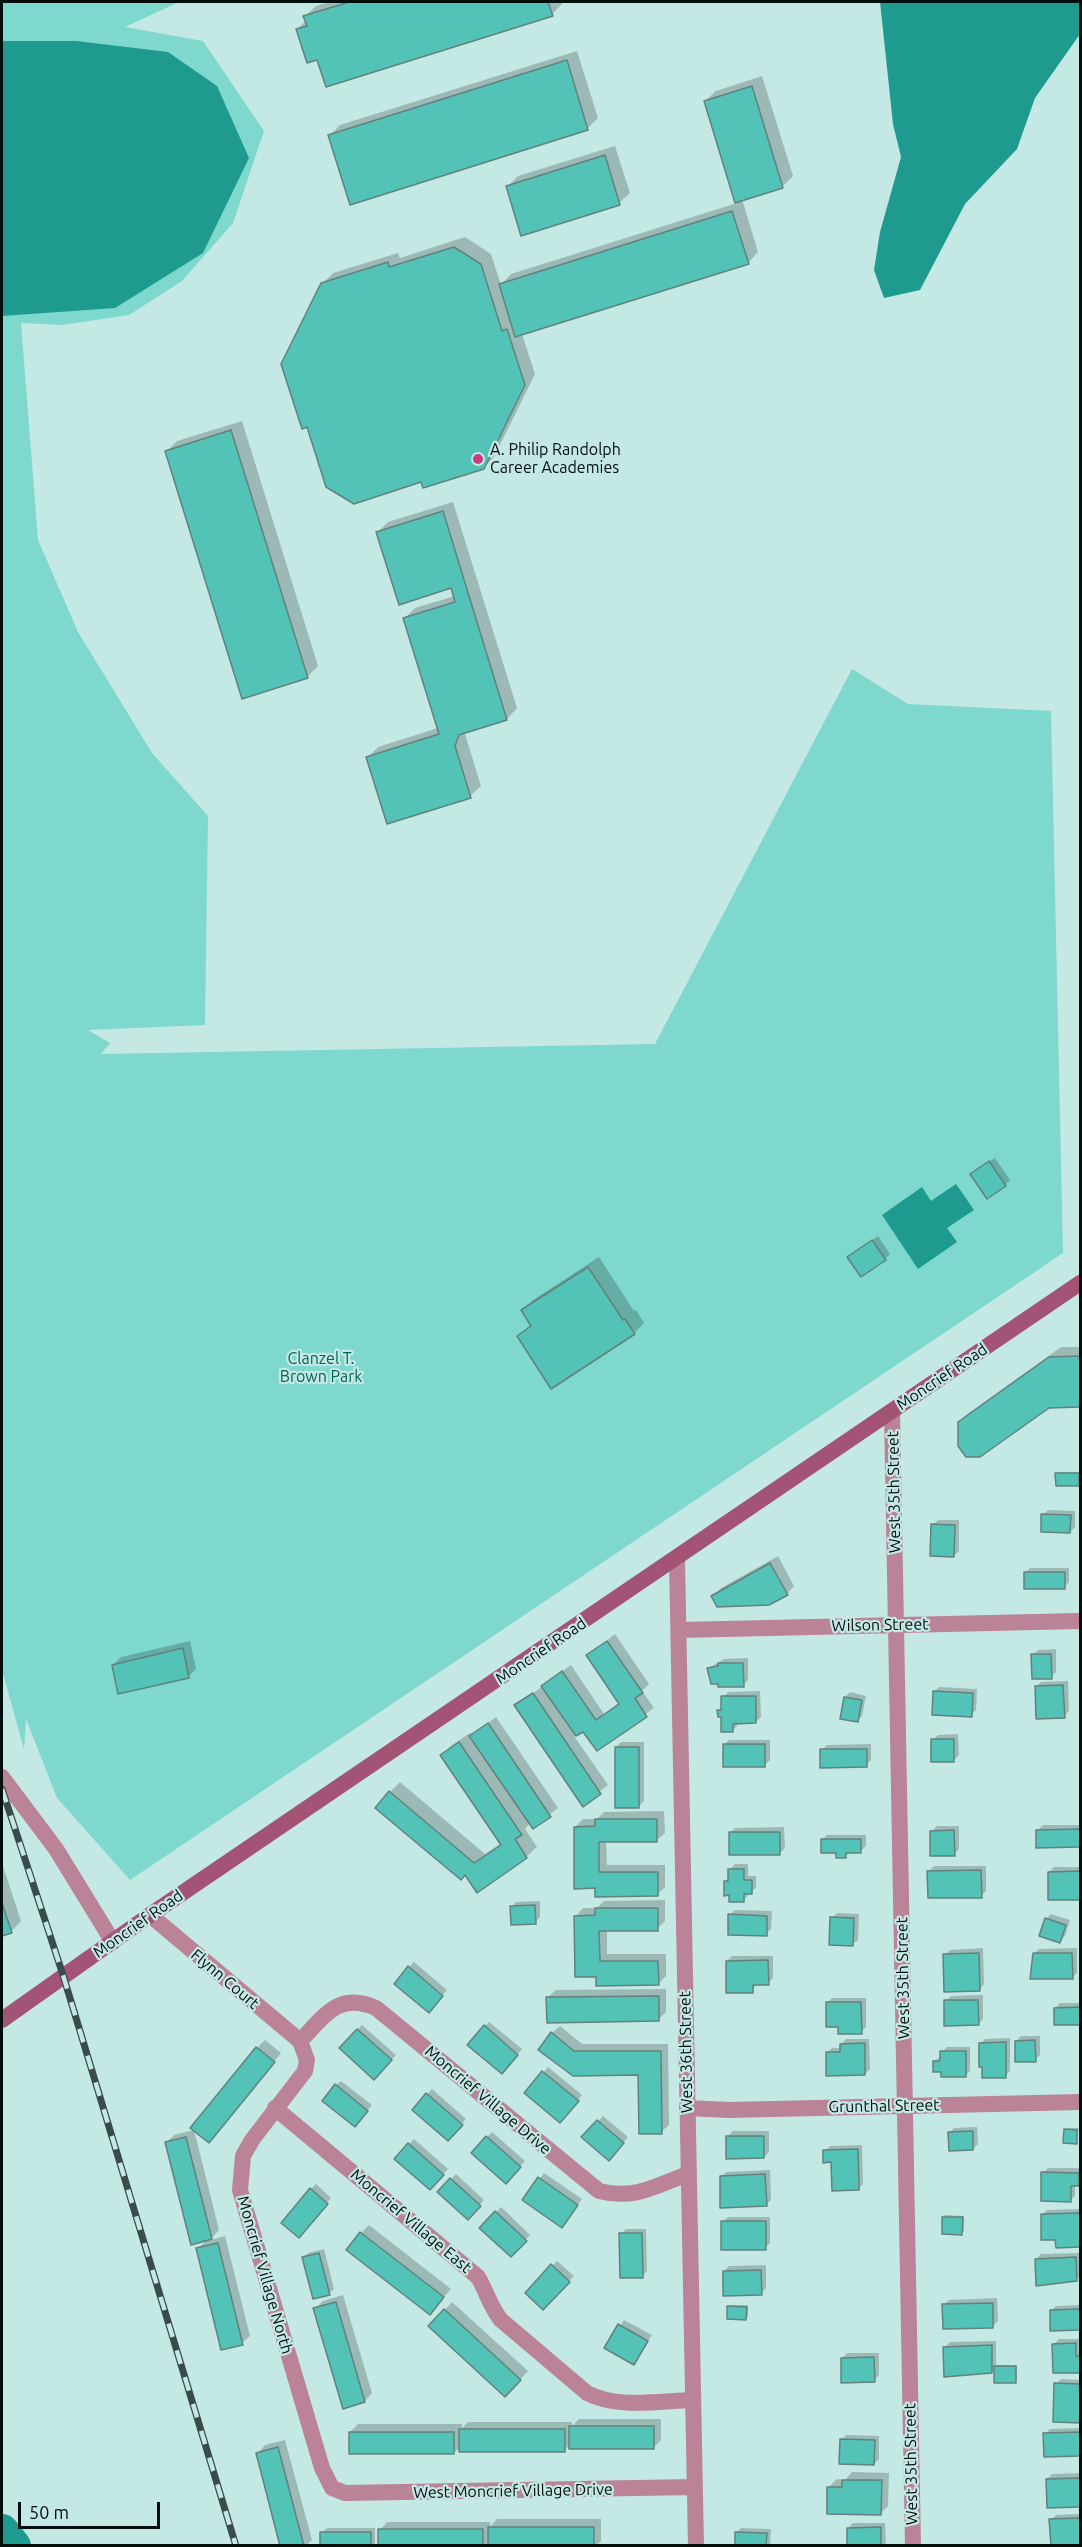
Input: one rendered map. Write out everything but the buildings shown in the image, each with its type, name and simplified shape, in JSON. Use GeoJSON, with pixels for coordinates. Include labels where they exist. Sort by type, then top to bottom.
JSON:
{"type":"FeatureCollection","features":[{"type":"Feature","properties":{"kind":"main road","name":"Moncrief Road"},"geometry":{"type":"LineString","coordinates":[[2,2020],[150,1915],[1080,1283]]}},
{"type":"Feature","properties":{"kind":"street","name":"West 35th Street"},"geometry":{"type":"LineString","coordinates":[[892,1411],[913,2546]]}},
{"type":"Feature","properties":{"kind":"street","name":"West 36th Street"},"geometry":{"type":"LineString","coordinates":[[677,1558],[696,2546]]}},
{"type":"Feature","properties":{"kind":"street","name":"Wilson Street"},"geometry":{"type":"LineString","coordinates":[[679,1630],[1080,1621]]}},
{"type":"Feature","properties":{"kind":"street"},"geometry":{"type":"LineString","coordinates":[[2,1777],[56,1849],[113,1942]]}},
{"type":"Feature","properties":{"kind":"street","name":"Flynn Court"},"geometry":{"type":"LineString","coordinates":[[150,1915],[300,2041]]}},
{"type":"Feature","properties":{"kind":"street","name":"Moncrief Village Drive"},"geometry":{"type":"LineString","coordinates":[[300,2041],[335,2006],[344,2002],[365,2003],[383,2014],[599,2191],[618,2196],[635,2194],[688,2174]]}},
{"type":"Feature","properties":{"kind":"street","name":"Moncrief Village North"},"geometry":{"type":"LineString","coordinates":[[300,2041],[306,2060],[305,2071],[275,2108],[243,2156],[240,2190],[322,2468],[332,2488]]}},
{"type":"Feature","properties":{"kind":"street","name":"Grunthal Street"},"geometry":{"type":"LineString","coordinates":[[687,2108],[729,2110],[1080,2102]]}},
{"type":"Feature","properties":{"kind":"street","name":"Moncrief Village East"},"geometry":{"type":"LineString","coordinates":[[275,2108],[478,2277],[492,2308],[501,2320],[587,2393],[599,2399],[614,2402],[693,2400]]}},
{"type":"Feature","properties":{"kind":"street","name":"West Moncrief Village Drive"},"geometry":{"type":"LineString","coordinates":[[332,2488],[345,2493],[356,2493],[694,2487]]}},
{"type":"Feature","properties":{"kind":"green space","name":"Clanzel T. Brown Park"},"geometry":{"type":"Polygon","coordinates":[[[2,2],[179,2],[125,27],[203,41],[264,131],[233,223],[182,281],[129,315],[62,325],[21,323],[38,540],[78,632],[152,753],[208,816],[205,1025],[88,1030],[110,1043],[101,1054],[655,1044],[852,669],[908,704],[1051,711],[1063,1253],[130,1880],[57,1798],[26,1719],[24,1749],[2,1670],[2,2]]]}},
{"type":"Feature","properties":{"kind":"shaded area"},"geometry":{"type":"Polygon","coordinates":[[[880,2],[1080,2],[1080,34],[1035,98],[1017,149],[965,204],[920,290],[884,298],[874,270],[880,232],[901,157],[893,124],[880,2]]]}},
{"type":"Feature","properties":{"kind":"shaded area"},"geometry":{"type":"Polygon","coordinates":[[[2,41],[76,41],[168,52],[217,86],[249,158],[203,253],[115,308],[2,316],[2,41]]]}},
{"type":"Feature","properties":{"kind":"shaded area"},"geometry":{"type":"Polygon","coordinates":[[[956,1184],[974,1210],[947,1228],[957,1242],[918,1269],[882,1215],[922,1187],[931,1201],[956,1184]]]}},
{"type":"Feature","properties":{"kind":"waterway"},"geometry":{"type":"LineString","coordinates":[[2,2531],[14,2546]]}},
{"type":"Feature","properties":{"kind":"railway"},"geometry":{"type":"LineString","coordinates":[[2,1789],[63,1975],[236,2546]]}},
{"type":"Feature","properties":{"kind":"place","name":"A. Philip Randolph Career Academies"},"geometry":{"type":"Point","coordinates":[478,459]}}]}
